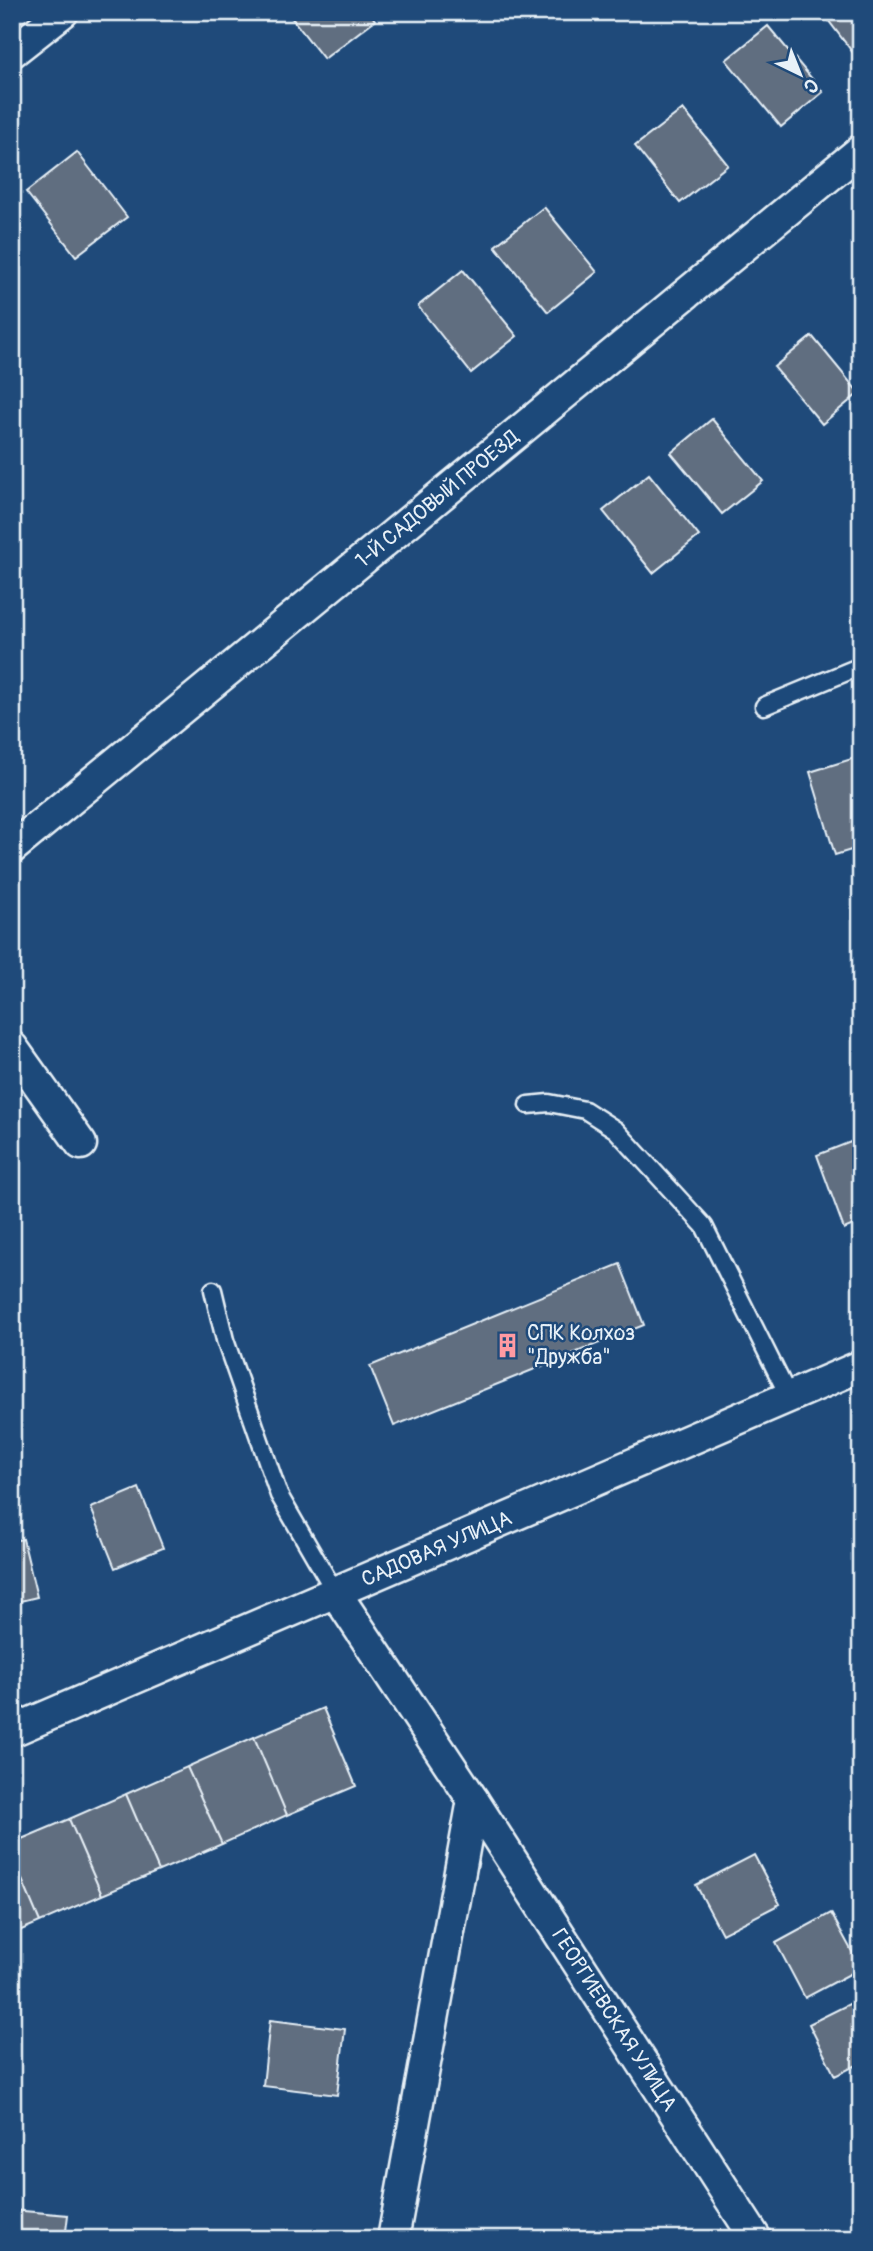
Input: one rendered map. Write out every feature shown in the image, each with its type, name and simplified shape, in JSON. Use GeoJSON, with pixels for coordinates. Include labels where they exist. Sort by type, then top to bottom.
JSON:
{"type":"FeatureCollection","features":[{"type":"Feature","properties":{"kind":"street"},"geometry":{"type":"LineString","coordinates":[[12,52],[63,12]]}},
{"type":"Feature","properties":{"kind":"street","name":"1-Й САДОВЫЙ ПРОЕЗД"},"geometry":{"type":"LineString","coordinates":[[12,848],[861,150]]}},
{"type":"Feature","properties":{"kind":"street"},"geometry":{"type":"LineString","coordinates":[[12,1047],[81,1144]]}},
{"type":"Feature","properties":{"kind":"street","name":"САДОВАЯ УЛИЦА"},"geometry":{"type":"LineString","coordinates":[[12,1731],[861,1366]]}},
{"type":"Feature","properties":{"kind":"street","name":"ГЕОРГИЕВСКАЯ УЛИЦА"},"geometry":{"type":"LineString","coordinates":[[335,1592],[473,1800],[756,2239]]}},
{"type":"Feature","properties":{"kind":"street"},"geometry":{"type":"LineString","coordinates":[[393,2239],[473,1800]]}},
{"type":"Feature","properties":{"kind":"lane"},"geometry":{"type":"LineString","coordinates":[[764,706],[861,666]]}},
{"type":"Feature","properties":{"kind":"lane"},"geometry":{"type":"LineString","coordinates":[[528,1105],[549,1102],[585,1110],[616,1130],[704,1226],[789,1397]]}},
{"type":"Feature","properties":{"kind":"lane"},"geometry":{"type":"LineString","coordinates":[[213,1290],[225,1340],[279,1496],[335,1592]]}},
{"type":"Feature","properties":{"kind":"building"},"geometry":{"type":"Polygon","coordinates":[[[287,12],[369,12],[375,20],[324,59],[287,12]]]}},
{"type":"Feature","properties":{"kind":"building"},"geometry":{"type":"Polygon","coordinates":[[[822,12],[861,12],[861,55],[857,58],[822,12]]]}},
{"type":"Feature","properties":{"kind":"building"},"geometry":{"type":"Polygon","coordinates":[[[768,26],[823,92],[781,127],[726,60],[768,26]]]}},
{"type":"Feature","properties":{"kind":"building"},"geometry":{"type":"Polygon","coordinates":[[[683,109],[728,165],[680,203],[635,146],[683,109]]]}},
{"type":"Feature","properties":{"kind":"building"},"geometry":{"type":"Polygon","coordinates":[[[77,152],[127,217],[76,256],[26,192],[77,152]]]}},
{"type":"Feature","properties":{"kind":"building"},"geometry":{"type":"Polygon","coordinates":[[[544,207],[597,272],[548,312],[495,246],[544,207]]]}},
{"type":"Feature","properties":{"kind":"building"},"geometry":{"type":"Polygon","coordinates":[[[463,270],[517,336],[471,373],[418,306],[463,270]]]}},
{"type":"Feature","properties":{"kind":"building"},"geometry":{"type":"Polygon","coordinates":[[[812,336],[859,393],[822,424],[774,367],[812,336]]]}},
{"type":"Feature","properties":{"kind":"building"},"geometry":{"type":"Polygon","coordinates":[[[712,419],[763,481],[722,514],[671,453],[712,419]]]}},
{"type":"Feature","properties":{"kind":"building"},"geometry":{"type":"Polygon","coordinates":[[[649,474],[699,536],[653,573],[603,511],[649,474]]]}},
{"type":"Feature","properties":{"kind":"building"},"geometry":{"type":"Polygon","coordinates":[[[861,756],[861,847],[835,855],[810,772],[861,756]]]}},
{"type":"Feature","properties":{"kind":"building"},"geometry":{"type":"Polygon","coordinates":[[[861,1138],[861,1222],[844,1229],[817,1155],[861,1138]]]}},
{"type":"Feature","properties":{"kind":"building","name":"СПК Колхоз \"Дружба\""},"geometry":{"type":"Polygon","coordinates":[[[620,1264],[644,1325],[394,1426],[370,1366],[620,1264]]]}},
{"type":"Feature","properties":{"kind":"building"},"geometry":{"type":"Polygon","coordinates":[[[139,1488],[163,1548],[115,1568],[91,1508],[139,1488]]]}},
{"type":"Feature","properties":{"kind":"building"},"geometry":{"type":"Polygon","coordinates":[[[23,1539],[37,1597],[12,1603],[12,1541],[23,1539]]]}},
{"type":"Feature","properties":{"kind":"building"},"geometry":{"type":"Polygon","coordinates":[[[323,1708],[356,1786],[287,1815],[254,1737],[323,1708]]]}},
{"type":"Feature","properties":{"kind":"building"},"geometry":{"type":"Polygon","coordinates":[[[254,1737],[287,1815],[222,1844],[187,1767],[254,1737]]]}},
{"type":"Feature","properties":{"kind":"building"},"geometry":{"type":"Polygon","coordinates":[[[187,1767],[222,1844],[159,1871],[126,1794],[187,1767]]]}},
{"type":"Feature","properties":{"kind":"building"},"geometry":{"type":"Polygon","coordinates":[[[126,1794],[159,1871],[102,1895],[69,1819],[126,1794]]]}},
{"type":"Feature","properties":{"kind":"building"},"geometry":{"type":"Polygon","coordinates":[[[69,1819],[102,1895],[40,1922],[12,1856],[12,1843],[69,1819]]]}},
{"type":"Feature","properties":{"kind":"building"},"geometry":{"type":"Polygon","coordinates":[[[754,1855],[780,1904],[722,1934],[696,1885],[754,1855]]]}},
{"type":"Feature","properties":{"kind":"building"},"geometry":{"type":"Polygon","coordinates":[[[12,1856],[40,1922],[12,1934],[12,1856]]]}},
{"type":"Feature","properties":{"kind":"building"},"geometry":{"type":"Polygon","coordinates":[[[831,1913],[861,1968],[805,1998],[776,1943],[831,1913]]]}},
{"type":"Feature","properties":{"kind":"building"},"geometry":{"type":"Polygon","coordinates":[[[861,1998],[861,2063],[835,2076],[809,2024],[861,1998]]]}},
{"type":"Feature","properties":{"kind":"building"},"geometry":{"type":"Polygon","coordinates":[[[270,2020],[345,2029],[337,2095],[263,2086],[270,2020]]]}},
{"type":"Feature","properties":{"kind":"building"},"geometry":{"type":"Polygon","coordinates":[[[12,2210],[68,2215],[65,2239],[12,2239],[12,2210]]]}},
{"type":"Feature","properties":{"kind":"place","name":"СПК Колхоз \"Дружба\""},"geometry":{"type":"Point","coordinates":[507,1345]}}]}
